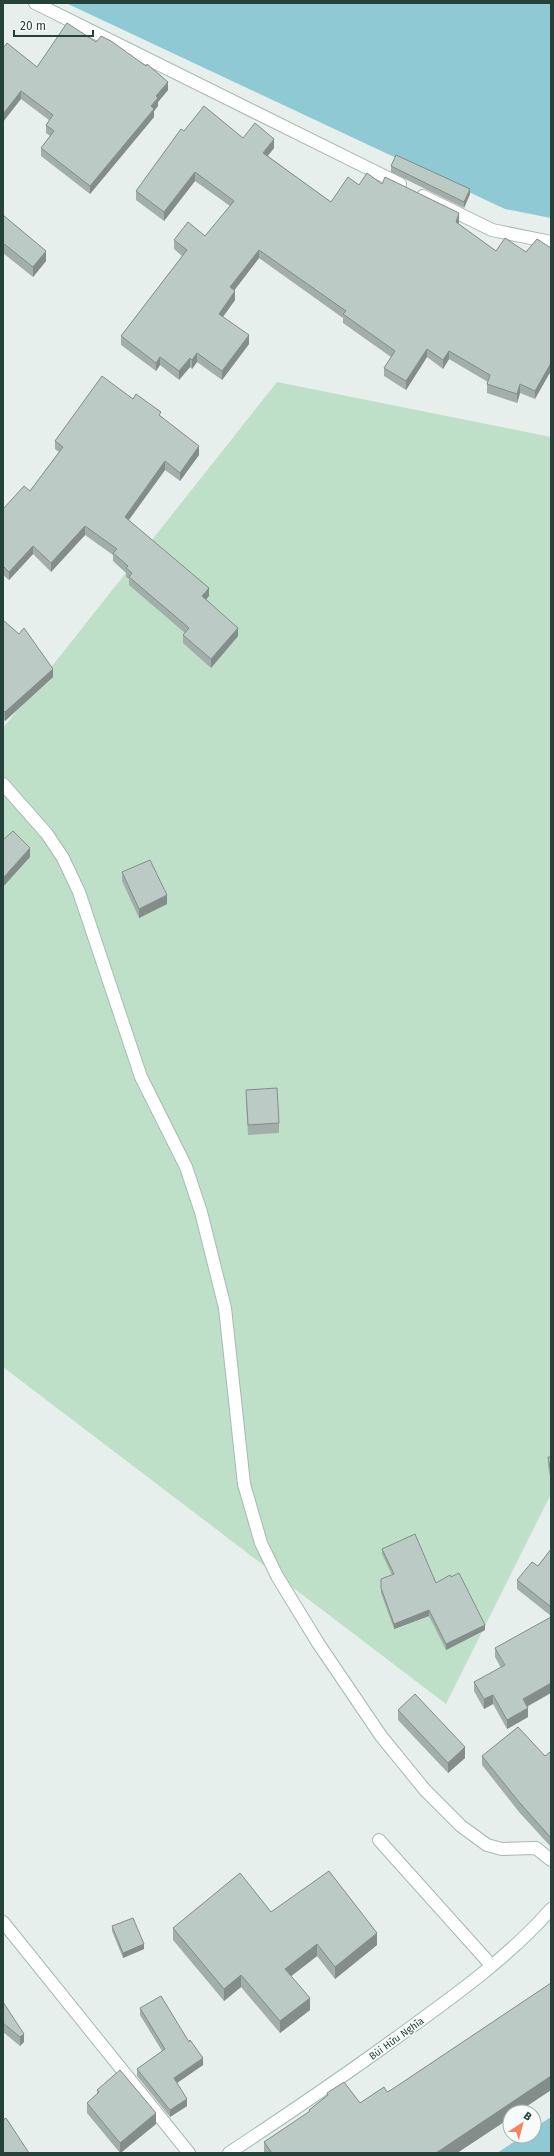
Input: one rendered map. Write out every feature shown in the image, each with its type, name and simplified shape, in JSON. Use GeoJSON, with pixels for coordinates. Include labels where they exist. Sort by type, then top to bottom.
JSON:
{"type":"FeatureCollection","features":[{"type":"Feature","properties":{"kind":"street"},"geometry":{"type":"LineString","coordinates":[[35,3],[492,230],[551,242]]}},
{"type":"Feature","properties":{"kind":"street"},"geometry":{"type":"LineString","coordinates":[[3,784],[48,834],[63,858],[79,892],[141,1077],[186,1167],[201,1212],[226,1308],[244,1484],[261,1543],[277,1576],[318,1643],[381,1736],[425,1790],[461,1826],[487,1846],[502,1849],[536,1848],[551,1860]]}},
{"type":"Feature","properties":{"kind":"street"},"geometry":{"type":"LineString","coordinates":[[379,1840],[491,1965]]}},
{"type":"Feature","properties":{"kind":"street","name":"Bùi Hữu Nghĩa"},"geometry":{"type":"LineString","coordinates":[[228,2153],[298,2108],[430,2013],[491,1965],[532,1930],[551,1908]]}},
{"type":"Feature","properties":{"kind":"street"},"geometry":{"type":"LineString","coordinates":[[3,1922],[189,2153]]}},
{"type":"Feature","properties":{"kind":"green space"},"geometry":{"type":"Polygon","coordinates":[[[277,382],[551,437],[551,1494],[446,1704],[3,1367],[3,728],[277,382]]]}},
{"type":"Feature","properties":{"kind":"water"},"geometry":{"type":"Polygon","coordinates":[[[66,3],[551,3],[551,218],[505,209],[66,3]]]}},
{"type":"Feature","properties":{"kind":"water"},"geometry":{"type":"Polygon","coordinates":[[[551,2117],[551,2153],[497,2153],[511,2144],[542,2144],[542,2123],[551,2117]]]}},
{"type":"Feature","properties":{"kind":"building"},"geometry":{"type":"Polygon","coordinates":[[[67,23],[96,42],[101,36],[111,41],[146,66],[147,64],[168,82],[156,96],[158,98],[151,106],[154,109],[90,186],[41,148],[54,131],[46,125],[53,115],[21,91],[3,114],[3,48],[7,43],[37,67],[67,23]]]}},
{"type":"Feature","properties":{"kind":"building"},"geometry":{"type":"Polygon","coordinates":[[[204,106],[243,138],[255,123],[274,139],[263,153],[331,202],[348,177],[359,185],[367,173],[382,184],[385,177],[459,213],[456,222],[496,251],[505,238],[526,252],[537,239],[551,248],[551,363],[535,391],[520,384],[517,394],[487,384],[490,375],[449,351],[443,360],[427,349],[406,381],[384,368],[395,351],[343,314],[346,311],[259,250],[230,287],[235,291],[219,314],[249,335],[222,371],[197,353],[192,360],[190,358],[179,371],[160,357],[156,363],[121,336],[187,250],[174,240],[188,222],[205,236],[234,201],[195,172],[164,212],[136,191],[181,129],[184,131],[204,106]]]}},
{"type":"Feature","properties":{"kind":"building"},"geometry":{"type":"Polygon","coordinates":[[[396,155],[470,189],[464,202],[391,166],[396,155]]]}},
{"type":"Feature","properties":{"kind":"building"},"geometry":{"type":"Polygon","coordinates":[[[3,215],[46,251],[33,267],[3,243],[3,215]]]}},
{"type":"Feature","properties":{"kind":"building"},"geometry":{"type":"Polygon","coordinates":[[[102,376],[133,399],[136,394],[161,412],[159,415],[199,446],[180,473],[165,461],[125,517],[209,588],[202,596],[238,628],[211,659],[183,635],[189,628],[129,577],[132,573],[126,568],[128,566],[113,553],[117,549],[85,526],[51,563],[33,546],[9,572],[3,566],[3,509],[24,486],[30,491],[63,447],[55,441],[102,376]]]}},
{"type":"Feature","properties":{"kind":"building"},"geometry":{"type":"Polygon","coordinates":[[[3,620],[19,634],[24,628],[53,669],[5,712],[3,710],[3,620]]]}},
{"type":"Feature","properties":{"kind":"building"},"geometry":{"type":"Polygon","coordinates":[[[13,831],[30,848],[3,878],[3,840],[13,831]]]}},
{"type":"Feature","properties":{"kind":"building"},"geometry":{"type":"Polygon","coordinates":[[[150,860],[167,895],[139,909],[122,872],[150,860]]]}},
{"type":"Feature","properties":{"kind":"building"},"geometry":{"type":"Polygon","coordinates":[[[277,1088],[279,1123],[248,1125],[246,1090],[277,1088]]]}},
{"type":"Feature","properties":{"kind":"building"},"geometry":{"type":"Polygon","coordinates":[[[548,1457],[551,1457],[551,1473],[548,1457]]]}},
{"type":"Feature","properties":{"kind":"building"},"geometry":{"type":"Polygon","coordinates":[[[415,1534],[436,1583],[450,1575],[451,1577],[459,1573],[485,1625],[446,1644],[429,1610],[394,1624],[381,1588],[381,1579],[394,1574],[382,1549],[415,1534]]]}},
{"type":"Feature","properties":{"kind":"building"},"geometry":{"type":"Polygon","coordinates":[[[551,1549],[551,1607],[517,1580],[532,1562],[538,1566],[551,1549]]]}},
{"type":"Feature","properties":{"kind":"building"},"geometry":{"type":"Polygon","coordinates":[[[551,1617],[551,1683],[523,1699],[528,1708],[507,1720],[493,1695],[484,1699],[474,1682],[505,1665],[495,1648],[551,1617]]]}},
{"type":"Feature","properties":{"kind":"building"},"geometry":{"type":"Polygon","coordinates":[[[415,1694],[465,1747],[448,1763],[398,1710],[415,1694]]]}},
{"type":"Feature","properties":{"kind":"building"},"geometry":{"type":"Polygon","coordinates":[[[518,1727],[545,1756],[550,1752],[551,1754],[551,1838],[519,1802],[482,1756],[518,1727]]]}},
{"type":"Feature","properties":{"kind":"building"},"geometry":{"type":"Polygon","coordinates":[[[329,1871],[377,1933],[335,1967],[317,1944],[285,1969],[310,1998],[280,2021],[241,1975],[224,1989],[173,1928],[240,1873],[271,1912],[329,1871]]]}},
{"type":"Feature","properties":{"kind":"building"},"geometry":{"type":"Polygon","coordinates":[[[133,1918],[144,1944],[123,1953],[112,1926],[133,1918]]]}},
{"type":"Feature","properties":{"kind":"building"},"geometry":{"type":"Polygon","coordinates":[[[551,1983],[551,2076],[509,2104],[502,2104],[502,2109],[436,2153],[272,2153],[264,2142],[310,2111],[309,2110],[328,2095],[327,2093],[344,2082],[360,2103],[384,2087],[387,2092],[551,1983]]]}},
{"type":"Feature","properties":{"kind":"building"},"geometry":{"type":"Polygon","coordinates":[[[161,1996],[189,2042],[190,2040],[203,2058],[174,2078],[187,2099],[170,2110],[137,2069],[165,2049],[140,2008],[161,1996]]]}},
{"type":"Feature","properties":{"kind":"building"},"geometry":{"type":"Polygon","coordinates":[[[3,2002],[24,2034],[20,2037],[3,2023],[3,2002]]]}},
{"type":"Feature","properties":{"kind":"building"},"geometry":{"type":"Polygon","coordinates":[[[120,2070],[156,2113],[120,2143],[87,2103],[99,2092],[97,2090],[120,2070]]]}},
{"type":"Feature","properties":{"kind":"building"},"geometry":{"type":"Polygon","coordinates":[[[6,2118],[29,2153],[3,2153],[3,2120],[6,2118]]]}}]}
